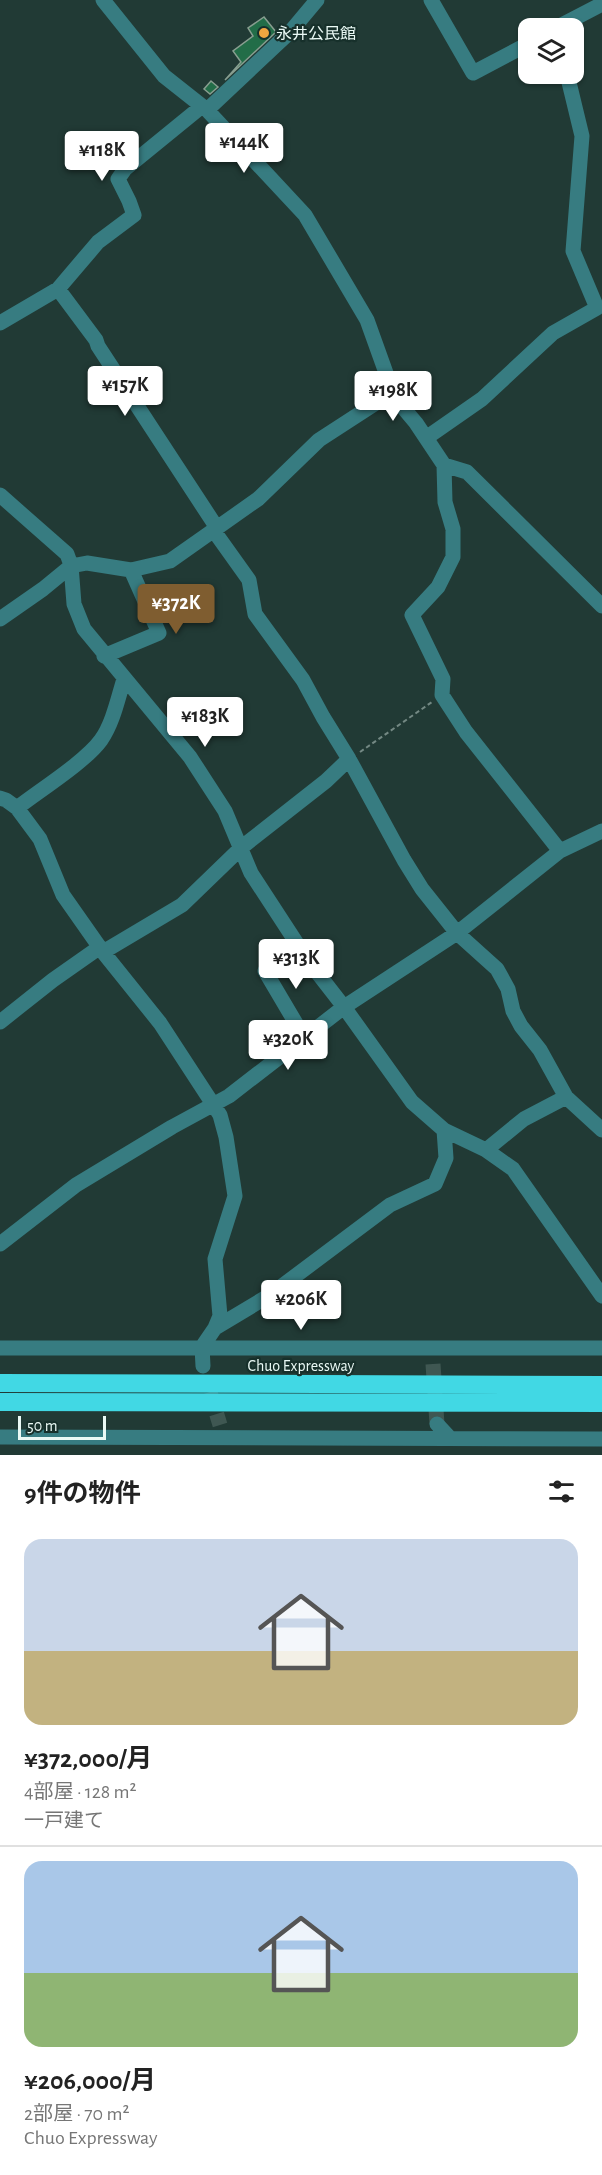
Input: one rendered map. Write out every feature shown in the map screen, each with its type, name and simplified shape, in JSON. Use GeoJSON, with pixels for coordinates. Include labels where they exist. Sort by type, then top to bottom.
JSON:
{"type":"FeatureCollection","features":[{"type":"Feature","properties":{"kind":"highway","name":"Chuo Expressway"},"geometry":{"type":"LineString","coordinates":[[0,1383],[602,1385]]}},
{"type":"Feature","properties":{"kind":"highway"},"geometry":{"type":"LineString","coordinates":[[0,1402],[602,1403]]}},
{"type":"Feature","properties":{"kind":"street"},"geometry":{"type":"LineString","coordinates":[[103,0],[164,76],[204,108],[304,215],[367,320],[395,398],[444,465],[445,502],[453,529],[453,557],[438,587],[412,615],[443,679],[442,695],[466,732],[560,851]]}},
{"type":"Feature","properties":{"kind":"street"},"geometry":{"type":"LineString","coordinates":[[0,322],[58,289],[98,242],[134,215],[118,179],[125,169],[204,108],[291,31],[317,0]]}},
{"type":"Feature","properties":{"kind":"street"},"geometry":{"type":"LineString","coordinates":[[431,0],[473,73],[518,49]]}},
{"type":"Feature","properties":{"kind":"street"},"geometry":{"type":"LineString","coordinates":[[575,18],[602,4]]}},
{"type":"Feature","properties":{"kind":"street"},"geometry":{"type":"LineString","coordinates":[[426,438],[482,399],[553,333],[597,308],[573,251],[582,136],[569,84]]}},
{"type":"Feature","properties":{"kind":"street"},"geometry":{"type":"LineString","coordinates":[[58,289],[96,340],[249,580],[255,615],[303,681],[322,717],[350,759],[404,860],[423,889],[458,933],[497,969],[508,989],[513,1011],[521,1026],[540,1050],[566,1097],[602,1130]]}},
{"type":"Feature","properties":{"kind":"street"},"geometry":{"type":"LineString","coordinates":[[0,619],[44,589],[71,566],[87,563],[131,570],[170,561],[258,499],[319,440],[376,404],[395,398]]}},
{"type":"Feature","properties":{"kind":"street"},"geometry":{"type":"LineString","coordinates":[[444,465],[467,472],[602,606]]}},
{"type":"Feature","properties":{"kind":"street"},"geometry":{"type":"LineString","coordinates":[[0,495],[67,554],[71,566],[74,604],[84,629],[104,656],[190,757],[225,811],[251,873],[309,962],[412,1102],[444,1130],[486,1150],[513,1169],[602,1296]]}},
{"type":"Feature","properties":{"kind":"street"},"geometry":{"type":"LineString","coordinates":[[104,656],[159,633],[131,570]]}},
{"type":"Feature","properties":{"kind":"street"},"geometry":{"type":"LineString","coordinates":[[17,808],[85,756],[101,740],[111,719],[124,679]]}},
{"type":"Feature","properties":{"kind":"street"},"geometry":{"type":"LineString","coordinates":[[0,1022],[53,980],[102,949],[182,905],[242,847],[326,781],[350,759]]}},
{"type":"Feature","properties":{"kind":"street"},"geometry":{"type":"LineString","coordinates":[[0,798],[17,808],[40,839],[63,895],[160,1023],[220,1116],[226,1137],[235,1196],[215,1259],[220,1316],[202,1347],[203,1366]]}},
{"type":"Feature","properties":{"kind":"street"},"geometry":{"type":"LineString","coordinates":[[0,1244],[76,1185],[172,1127],[229,1096],[344,1007],[458,933],[560,851],[602,831]]}},
{"type":"Feature","properties":{"kind":"street"},"geometry":{"type":"LineString","coordinates":[[298,945],[265,971],[304,1037]]}},
{"type":"Feature","properties":{"kind":"street"},"geometry":{"type":"LineString","coordinates":[[486,1150],[524,1119],[566,1097]]}},
{"type":"Feature","properties":{"kind":"street"},"geometry":{"type":"LineString","coordinates":[[215,1328],[270,1295],[390,1205],[435,1184],[446,1158],[444,1130]]}},
{"type":"Feature","properties":{"kind":"street"},"geometry":{"type":"LineString","coordinates":[[0,1348],[602,1348]]}},
{"type":"Feature","properties":{"kind":"street"},"geometry":{"type":"LineString","coordinates":[[433,1364],[434,1348]]}},
{"type":"Feature","properties":{"kind":"street"},"geometry":{"type":"LineString","coordinates":[[437,1424],[450,1438]]}},
{"type":"Feature","properties":{"kind":"street"},"geometry":{"type":"LineString","coordinates":[[0,1437],[221,1432],[602,1439]]}},
{"type":"Feature","properties":{"kind":"path"},"geometry":{"type":"LineString","coordinates":[[350,759],[442,695]]}},
{"type":"Feature","properties":{"kind":"building"},"geometry":{"type":"Polygon","coordinates":[[[264,17],[276,32],[225,80],[241,62],[233,51],[253,36],[248,28],[264,17]]]}},
{"type":"Feature","properties":{"kind":"building"},"geometry":{"type":"Polygon","coordinates":[[[211,81],[218,87],[210,94],[204,89],[211,81]]]}},
{"type":"Feature","properties":{"kind":"tunnel"},"geometry":{"type":"LineString","coordinates":[[433,1364],[437,1424]]}},
{"type":"Feature","properties":{"kind":"tunnel"},"geometry":{"type":"LineString","coordinates":[[210,1392],[220,1425]]}},
{"type":"Feature","properties":{"kind":"place","name":"永井公民館"},"geometry":{"type":"Point","coordinates":[264,33]}}]}
